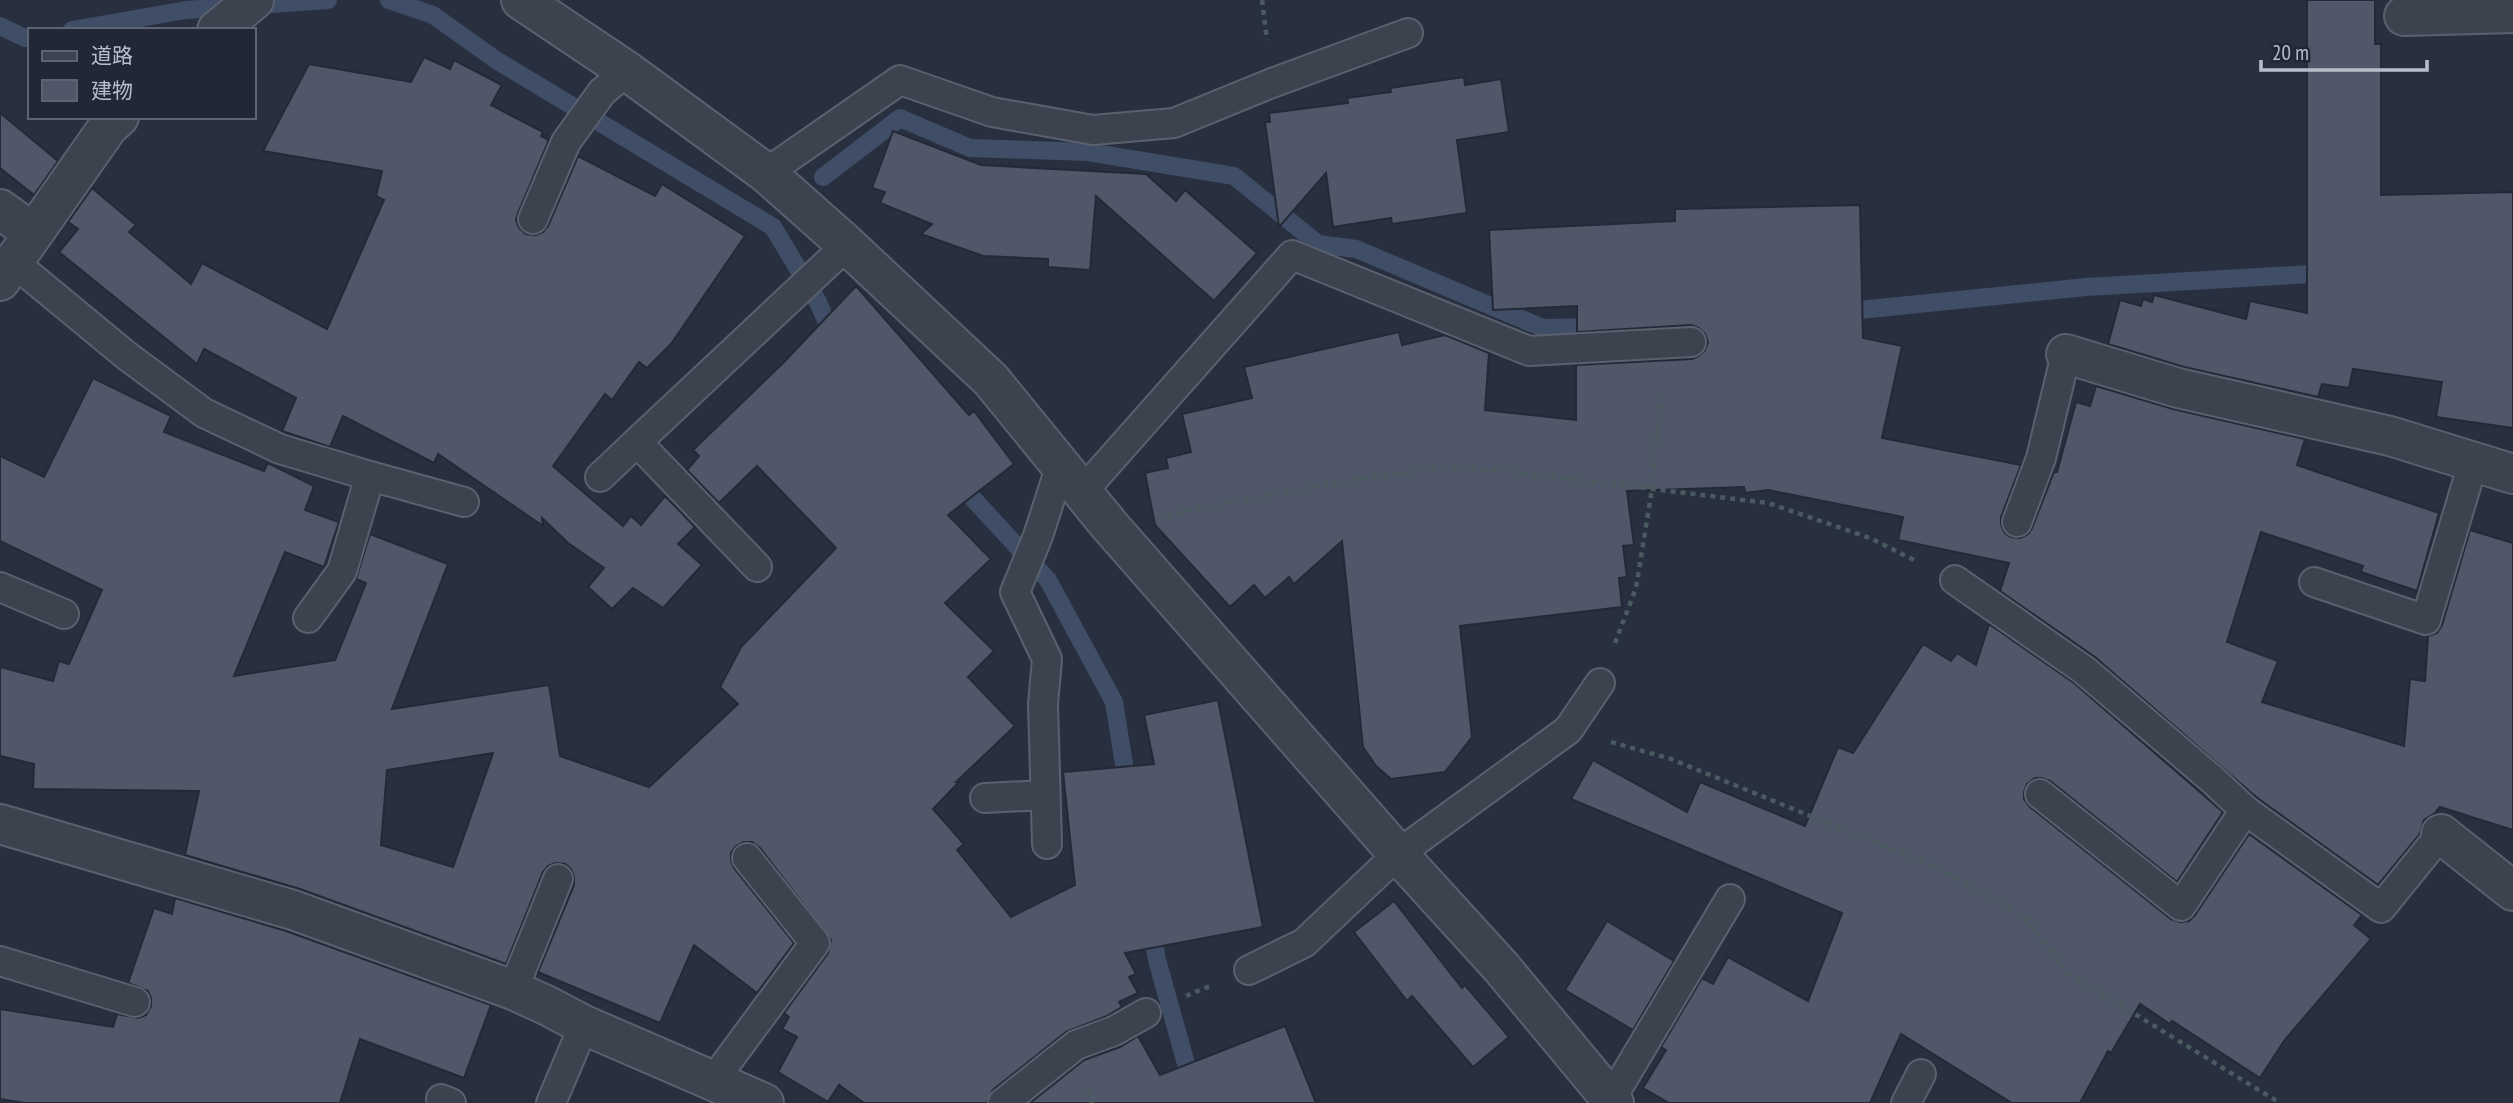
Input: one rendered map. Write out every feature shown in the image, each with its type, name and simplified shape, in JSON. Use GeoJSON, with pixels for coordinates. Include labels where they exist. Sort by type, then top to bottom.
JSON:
{"type":"FeatureCollection","features":[{"type":"Feature","properties":{"kind":"street"},"geometry":{"type":"LineString","coordinates":[[219,28],[254,0]]}},
{"type":"Feature","properties":{"kind":"street"},"geometry":{"type":"LineString","coordinates":[[521,0],[615,82],[766,173],[837,254],[991,380],[1110,526],[1398,854],[1501,967],[1613,1101]]}},
{"type":"Feature","properties":{"kind":"street"},"geometry":{"type":"LineString","coordinates":[[2404,16],[2513,13]]}},
{"type":"Feature","properties":{"kind":"street"},"geometry":{"type":"LineString","coordinates":[[15,259],[108,127],[117,119]]}},
{"type":"Feature","properties":{"kind":"street"},"geometry":{"type":"LineString","coordinates":[[0,209],[15,259]]}},
{"type":"Feature","properties":{"kind":"street"},"geometry":{"type":"LineString","coordinates":[[2066,354],[2178,388],[2390,436],[2513,474]]}},
{"type":"Feature","properties":{"kind":"street"},"geometry":{"type":"LineString","coordinates":[[0,824],[293,909],[513,990],[584,1025],[764,1103]]}},
{"type":"Feature","properties":{"kind":"street"},"geometry":{"type":"LineString","coordinates":[[2441,834],[2513,891]]}},
{"type":"Feature","properties":{"kind":"lane"},"geometry":{"type":"LineString","coordinates":[[766,173],[900,80],[992,112],[1093,130],[1174,122],[1408,33]]}},
{"type":"Feature","properties":{"kind":"lane"},"geometry":{"type":"LineString","coordinates":[[533,219],[565,142],[615,82]]}},
{"type":"Feature","properties":{"kind":"lane"},"geometry":{"type":"LineString","coordinates":[[600,477],[837,254]]}},
{"type":"Feature","properties":{"kind":"lane"},"geometry":{"type":"LineString","coordinates":[[1047,844],[1043,704],[1047,659],[1015,592],[1038,536],[1072,478],[1292,255],[1529,351],[1678,343]]}},
{"type":"Feature","properties":{"kind":"lane"},"geometry":{"type":"LineString","coordinates":[[15,259],[127,356],[204,413],[280,449],[464,502]]}},
{"type":"Feature","properties":{"kind":"lane"},"geometry":{"type":"LineString","coordinates":[[2017,522],[2041,458],[2066,354]]}},
{"type":"Feature","properties":{"kind":"lane"},"geometry":{"type":"LineString","coordinates":[[637,442],[757,567]]}},
{"type":"Feature","properties":{"kind":"lane"},"geometry":{"type":"LineString","coordinates":[[2315,582],[2426,620],[2473,463]]}},
{"type":"Feature","properties":{"kind":"lane"},"geometry":{"type":"LineString","coordinates":[[308,618],[342,571],[370,476]]}},
{"type":"Feature","properties":{"kind":"lane"},"geometry":{"type":"LineString","coordinates":[[1955,580],[2084,670],[2245,810],[2381,908],[2441,834]]}},
{"type":"Feature","properties":{"kind":"lane"},"geometry":{"type":"LineString","coordinates":[[0,587],[64,614]]}},
{"type":"Feature","properties":{"kind":"lane"},"geometry":{"type":"LineString","coordinates":[[1249,970],[1304,943],[1398,854],[1568,730],[1600,683]]}},
{"type":"Feature","properties":{"kind":"lane"},"geometry":{"type":"LineString","coordinates":[[2040,794],[2180,906],[2245,810]]}},
{"type":"Feature","properties":{"kind":"lane"},"geometry":{"type":"LineString","coordinates":[[985,798],[1045,795]]}},
{"type":"Feature","properties":{"kind":"lane"},"geometry":{"type":"LineString","coordinates":[[713,1081],[815,943],[747,858]]}},
{"type":"Feature","properties":{"kind":"lane"},"geometry":{"type":"LineString","coordinates":[[513,990],[558,879]]}},
{"type":"Feature","properties":{"kind":"lane"},"geometry":{"type":"LineString","coordinates":[[1613,1101],[1730,899]]}},
{"type":"Feature","properties":{"kind":"lane"},"geometry":{"type":"LineString","coordinates":[[0,961],[135,1002]]}},
{"type":"Feature","properties":{"kind":"lane"},"geometry":{"type":"LineString","coordinates":[[1003,1103],[1076,1045],[1114,1031],[1146,1013]]}},
{"type":"Feature","properties":{"kind":"lane"},"geometry":{"type":"LineString","coordinates":[[551,1103],[584,1025]]}},
{"type":"Feature","properties":{"kind":"lane"},"geometry":{"type":"LineString","coordinates":[[1906,1103],[1922,1074]]}},
{"type":"Feature","properties":{"kind":"path"},"geometry":{"type":"LineString","coordinates":[[1600,683],[1636,588],[1678,343]]}},
{"type":"Feature","properties":{"kind":"path"},"geometry":{"type":"LineString","coordinates":[[1110,526],[1323,484],[1444,468],[1496,470],[1768,503],[1870,538],[1955,580]]}},
{"type":"Feature","properties":{"kind":"path"},"geometry":{"type":"LineString","coordinates":[[1568,730],[1671,759],[1940,869],[2024,917],[2068,973],[2280,1103]]}},
{"type":"Feature","properties":{"kind":"building"},"geometry":{"type":"Polygon","coordinates":[[[2307,0],[2375,0],[2375,44],[2381,44],[2381,195],[2513,192],[2513,428],[2436,417],[2442,382],[2353,369],[2349,388],[2322,384],[2318,397],[2184,367],[2108,344],[2120,300],[2141,306],[2143,299],[2152,302],[2154,295],[2246,319],[2250,301],[2307,313],[2307,0]]]}},
{"type":"Feature","properties":{"kind":"building"},"geometry":{"type":"Polygon","coordinates":[[[424,57],[450,69],[454,60],[502,85],[491,105],[543,132],[541,136],[549,140],[516,220],[519,228],[526,234],[536,235],[548,226],[578,156],[655,196],[662,184],[745,236],[671,344],[647,368],[639,362],[612,400],[605,394],[553,466],[623,526],[631,516],[641,525],[665,496],[695,527],[678,544],[702,565],[663,608],[633,588],[612,609],[588,587],[604,568],[568,543],[542,518],[543,526],[438,454],[434,463],[343,416],[330,447],[282,431],[296,398],[204,349],[197,364],[59,252],[78,229],[68,222],[92,188],[136,225],[129,232],[191,284],[202,263],[327,329],[384,200],[376,196],[382,171],[263,151],[309,64],[411,82],[424,57]]]}},
{"type":"Feature","properties":{"kind":"building"},"geometry":{"type":"Polygon","coordinates":[[[1464,77],[1465,85],[1501,79],[1509,132],[1457,140],[1467,213],[1392,224],[1391,218],[1333,227],[1326,173],[1279,227],[1265,122],[1270,122],[1269,113],[1348,103],[1347,98],[1391,92],[1390,88],[1464,77]]]}},
{"type":"Feature","properties":{"kind":"building"},"geometry":{"type":"Polygon","coordinates":[[[0,113],[58,161],[34,195],[0,168],[0,113]]]}},
{"type":"Feature","properties":{"kind":"building"},"geometry":{"type":"Polygon","coordinates":[[[893,131],[981,165],[1146,174],[1176,201],[1185,190],[1257,253],[1214,301],[1096,196],[1090,270],[1048,267],[1048,259],[983,256],[921,234],[932,224],[880,203],[885,192],[872,188],[893,131]]]}},
{"type":"Feature","properties":{"kind":"building"},"geometry":{"type":"Polygon","coordinates":[[[1860,205],[1863,338],[1902,346],[1882,438],[2021,465],[2001,517],[2005,533],[2011,537],[2020,538],[2032,528],[2054,472],[2057,472],[2076,402],[2090,406],[2096,386],[2173,409],[2305,439],[2297,465],[2439,513],[2417,591],[2361,572],[2363,566],[2261,532],[2227,642],[2278,661],[2262,702],[2404,746],[2410,679],[2425,681],[2428,636],[2437,633],[2442,625],[2470,530],[2513,543],[2513,830],[2440,807],[2424,820],[2420,834],[2378,885],[2256,797],[2095,657],[2000,591],[2009,563],[1898,540],[1903,517],[1768,490],[1745,493],[1744,487],[1627,491],[1634,545],[1623,546],[1627,577],[1619,578],[1622,607],[1460,626],[1472,737],[1445,772],[1391,779],[1376,766],[1363,747],[1342,541],[1294,584],[1289,577],[1265,598],[1254,585],[1230,607],[1155,525],[1145,473],[1168,468],[1166,458],[1191,452],[1182,414],[1252,398],[1244,367],[1399,332],[1402,345],[1445,335],[1489,353],[1485,410],[1576,420],[1576,365],[1692,359],[1705,350],[1708,342],[1705,334],[1691,325],[1577,332],[1577,306],[1493,310],[1489,230],[1675,221],[1675,209],[1860,205]]]}},
{"type":"Feature","properties":{"kind":"building"},"geometry":{"type":"Polygon","coordinates":[[[856,286],[969,415],[974,411],[1014,464],[948,515],[991,559],[945,603],[994,651],[968,677],[1015,726],[956,782],[959,782],[933,809],[964,844],[957,850],[1011,917],[1075,885],[1063,772],[1154,764],[1144,715],[1218,700],[1263,927],[1125,953],[1136,974],[1129,977],[1138,993],[1119,1002],[1122,1007],[1107,1016],[1066,1032],[993,1090],[987,1103],[864,1103],[839,1085],[828,1102],[778,1072],[797,1037],[782,1029],[789,1017],[784,1013],[828,953],[831,940],[760,848],[752,842],[736,846],[731,853],[731,861],[794,943],[757,993],[694,945],[660,1023],[538,972],[574,885],[571,869],[565,864],[555,863],[543,872],[506,964],[300,889],[185,855],[199,791],[33,789],[34,764],[0,756],[0,667],[53,681],[59,661],[69,664],[102,590],[0,541],[0,456],[44,477],[93,378],[171,416],[164,432],[264,471],[268,463],[314,486],[305,510],[339,522],[324,567],[285,552],[234,676],[335,660],[366,583],[356,579],[370,534],[448,564],[392,709],[549,685],[560,756],[649,787],[738,704],[720,687],[741,647],[836,548],[757,466],[719,503],[687,470],[699,456],[693,450],[784,362],[856,286]],[[493,753],[387,770],[381,845],[453,867],[493,753]]]}},
{"type":"Feature","properties":{"kind":"building"},"geometry":{"type":"Polygon","coordinates":[[[1989,624],[2074,683],[2223,812],[2177,882],[2050,781],[2035,778],[2027,784],[2024,799],[2030,807],[2171,919],[2180,922],[2189,921],[2195,915],[2249,834],[2362,915],[2354,925],[2371,939],[2284,1041],[2260,1078],[2172,1021],[2170,1024],[2140,1004],[2111,1053],[2108,1051],[2080,1103],[2012,1103],[1901,1034],[1870,1103],[1669,1103],[1643,1088],[1666,1050],[1661,1047],[1702,978],[1713,984],[1728,957],[1808,1001],[1842,913],[1571,799],[1593,760],[1687,812],[1700,782],[1805,826],[1838,747],[1853,753],[1923,644],[1951,661],[1957,653],[1976,665],[1989,624]]]}},
{"type":"Feature","properties":{"kind":"building"},"geometry":{"type":"Polygon","coordinates":[[[175,898],[286,931],[491,1005],[464,1078],[360,1039],[340,1103],[25,1103],[0,1099],[0,1009],[113,1027],[117,1014],[138,1018],[146,1015],[151,1006],[148,991],[128,983],[154,908],[172,914],[175,898]]]}},
{"type":"Feature","properties":{"kind":"building"},"geometry":{"type":"Polygon","coordinates":[[[1394,901],[1462,988],[1465,985],[1509,1037],[1473,1067],[1412,996],[1407,1001],[1354,932],[1394,901]]]}},
{"type":"Feature","properties":{"kind":"building"},"geometry":{"type":"Polygon","coordinates":[[[1607,921],[1674,961],[1633,1030],[1565,990],[1607,921]]]}},
{"type":"Feature","properties":{"kind":"building"},"geometry":{"type":"Polygon","coordinates":[[[1285,1026],[1316,1103],[1030,1103],[1084,1060],[1120,1047],[1138,1036],[1160,1075],[1285,1026]]]}},
{"type":"Feature","properties":{"kind":"waterway"},"geometry":{"type":"LineString","coordinates":[[83,28],[186,10],[328,0]]}},
{"type":"Feature","properties":{"kind":"waterway"},"geometry":{"type":"LineString","coordinates":[[389,0],[433,15],[496,60],[773,227],[818,302],[834,339]]}},
{"type":"Feature","properties":{"kind":"waterway"},"geometry":{"type":"LineString","coordinates":[[0,26],[28,37]]}},
{"type":"Feature","properties":{"kind":"waterway"},"geometry":{"type":"LineString","coordinates":[[823,177],[900,118],[970,148],[1088,152],[1234,176],[1318,244],[1356,249],[1543,328],[1599,327]]}},
{"type":"Feature","properties":{"kind":"waterway"},"geometry":{"type":"LineString","coordinates":[[1840,312],[2086,287],[2329,273]]}},
{"type":"Feature","properties":{"kind":"waterway"},"geometry":{"type":"LineString","coordinates":[[955,479],[1048,580],[1114,702],[1128,789]]}},
{"type":"Feature","properties":{"kind":"waterway"},"geometry":{"type":"LineString","coordinates":[[1151,923],[1157,960],[1197,1103]]}}]}
